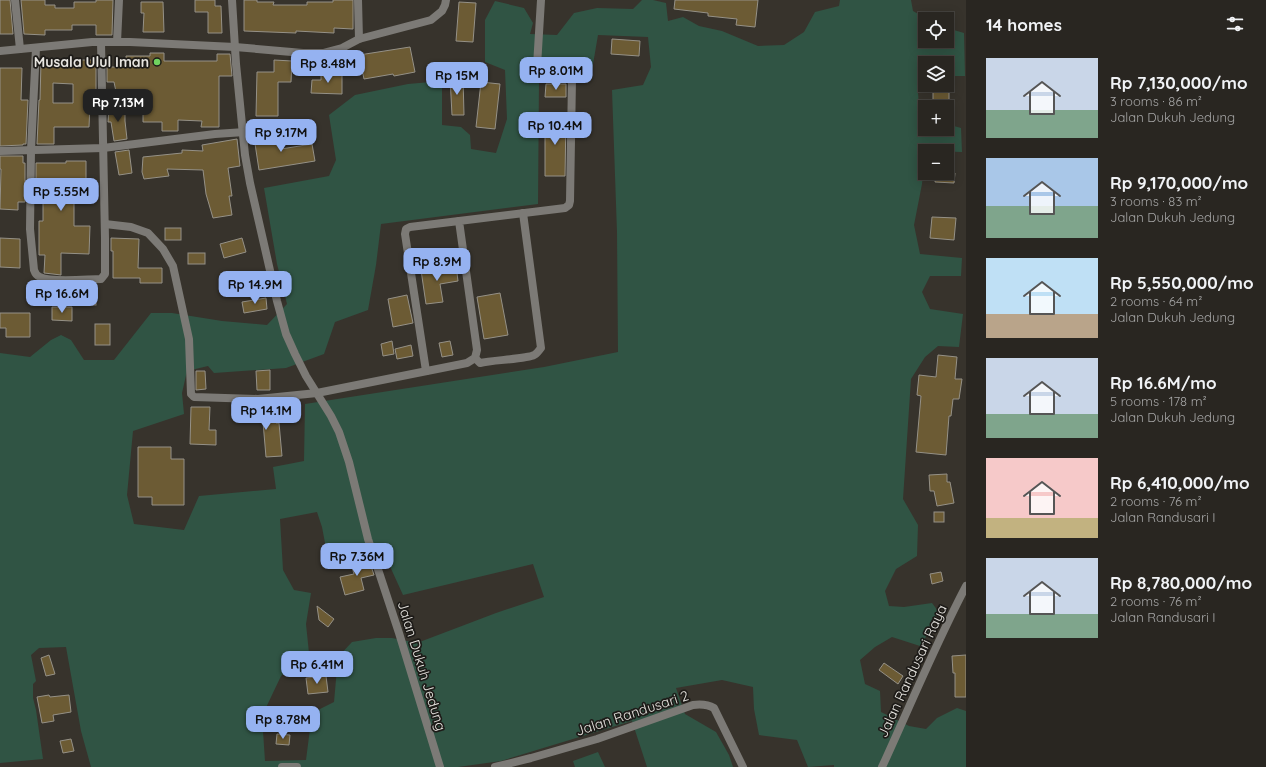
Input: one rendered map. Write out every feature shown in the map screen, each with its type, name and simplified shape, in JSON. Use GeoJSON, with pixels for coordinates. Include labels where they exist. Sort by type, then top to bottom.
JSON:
{"type":"FeatureCollection","features":[{"type":"Feature","properties":{"kind":"street"},"geometry":{"type":"LineString","coordinates":[[15,0],[20,49]]}},
{"type":"Feature","properties":{"kind":"street"},"geometry":{"type":"LineString","coordinates":[[117,42],[119,0]]}},
{"type":"Feature","properties":{"kind":"street","name":"Jalan Dukuh Jedung"},"geometry":{"type":"LineString","coordinates":[[232,0],[245,155],[277,301],[286,334],[295,354],[331,416],[342,440],[368,539],[399,633],[440,767]]}},
{"type":"Feature","properties":{"kind":"street"},"geometry":{"type":"LineString","coordinates":[[358,0],[359,39]]}},
{"type":"Feature","properties":{"kind":"street"},"geometry":{"type":"LineString","coordinates":[[0,51],[92,42],[117,42],[235,47],[303,53],[323,53],[342,48],[359,39],[431,20],[442,11],[446,5],[446,0]]}},
{"type":"Feature","properties":{"kind":"street"},"geometry":{"type":"LineString","coordinates":[[426,371],[405,234],[406,229],[410,227],[565,208],[569,205],[572,79],[543,74],[537,66],[542,0]]}},
{"type":"Feature","properties":{"kind":"street"},"geometry":{"type":"LineString","coordinates":[[36,48],[31,150],[30,229],[33,264],[36,274],[40,278],[101,279],[105,274],[101,42]]}},
{"type":"Feature","properties":{"kind":"street"},"geometry":{"type":"LineString","coordinates":[[0,151],[103,148],[243,131],[306,128]]}},
{"type":"Feature","properties":{"kind":"street"},"geometry":{"type":"LineString","coordinates":[[475,358],[480,362],[524,357],[535,355],[541,348],[523,213]]}},
{"type":"Feature","properties":{"kind":"street"},"geometry":{"type":"LineString","coordinates":[[105,224],[131,227],[148,233],[163,249],[172,266],[189,339],[192,396],[258,399],[317,393],[467,363],[475,358],[477,350],[458,221]]}},
{"type":"Feature","properties":{"kind":"street","name":"Jalan Randusari Raya"},"geometry":{"type":"LineString","coordinates":[[882,767],[928,661],[966,586]]}},
{"type":"Feature","properties":{"kind":"street","name":"Jalan Randusari 2"},"geometry":{"type":"LineString","coordinates":[[494,767],[597,739],[693,705],[700,704],[708,704],[714,708],[743,767]]}},
{"type":"Feature","properties":{"kind":"street"},"geometry":{"type":"LineString","coordinates":[[282,767],[297,767]]}},
{"type":"Feature","properties":{"kind":"green space"},"geometry":{"type":"Polygon","coordinates":[[[642,0],[653,0],[666,3],[668,21],[683,17],[699,26],[722,31],[758,46],[784,45],[804,32],[815,12],[839,6],[840,0],[911,0],[913,11],[918,14],[918,48],[954,48],[954,30],[964,33],[965,76],[954,76],[954,56],[918,56],[918,136],[954,136],[954,126],[961,128],[962,152],[954,152],[954,144],[918,144],[918,180],[922,180],[914,225],[920,254],[962,258],[961,276],[930,276],[922,292],[930,309],[963,314],[959,347],[938,346],[925,357],[911,379],[903,499],[918,525],[917,556],[896,569],[885,591],[889,606],[904,607],[932,603],[938,611],[931,629],[920,646],[892,637],[875,647],[860,660],[865,684],[880,691],[881,712],[909,726],[926,729],[937,718],[957,708],[966,711],[966,767],[834,767],[834,765],[808,767],[797,740],[759,735],[754,709],[753,687],[722,680],[676,688],[685,714],[716,732],[729,755],[733,767],[647,767],[632,721],[501,761],[458,767],[91,767],[81,731],[66,647],[39,648],[31,655],[36,681],[33,684],[33,698],[43,759],[0,763],[0,353],[30,357],[51,340],[61,335],[71,340],[84,360],[114,360],[151,313],[172,313],[222,321],[267,325],[287,304],[277,264],[264,188],[329,176],[336,160],[329,115],[355,95],[408,84],[442,81],[442,125],[461,127],[470,135],[471,149],[496,153],[507,119],[505,70],[485,62],[485,20],[495,1],[524,8],[533,23],[530,34],[557,35],[574,13],[597,8],[633,9],[642,0]],[[598,35],[591,76],[543,70],[539,80],[538,204],[381,224],[368,310],[335,322],[324,354],[286,368],[214,373],[208,366],[187,371],[182,393],[184,414],[133,431],[127,495],[134,524],[184,530],[199,496],[276,489],[273,467],[304,461],[305,404],[544,367],[618,352],[617,232],[612,90],[643,85],[651,67],[648,37],[598,35]],[[317,512],[280,519],[283,570],[294,590],[311,593],[306,624],[309,653],[281,676],[262,716],[265,761],[306,760],[312,713],[334,702],[338,657],[352,642],[376,638],[392,638],[417,643],[496,613],[544,597],[533,564],[403,595],[388,562],[376,554],[344,562],[328,559],[322,527],[317,512]]]}},
{"type":"Feature","properties":{"kind":"green space"},"geometry":{"type":"Polygon","coordinates":[[[598,752],[605,767],[575,767],[573,761],[598,752]]]}},
{"type":"Feature","properties":{"kind":"building"},"geometry":{"type":"Polygon","coordinates":[[[0,0],[10,0],[13,34],[0,34],[0,0]]]}},
{"type":"Feature","properties":{"kind":"building"},"geometry":{"type":"Polygon","coordinates":[[[21,0],[45,0],[45,5],[55,5],[55,8],[74,8],[74,2],[113,0],[112,35],[96,35],[96,25],[72,25],[72,30],[45,30],[45,35],[24,34],[21,0]]]}},
{"type":"Feature","properties":{"kind":"building"},"geometry":{"type":"Polygon","coordinates":[[[195,0],[215,0],[215,6],[221,6],[222,33],[208,33],[208,12],[195,12],[195,0]]]}},
{"type":"Feature","properties":{"kind":"building"},"geometry":{"type":"Polygon","coordinates":[[[244,0],[274,2],[273,5],[307,5],[307,2],[353,0],[353,29],[334,28],[334,33],[244,31],[244,0]]]}},
{"type":"Feature","properties":{"kind":"building"},"geometry":{"type":"Polygon","coordinates":[[[675,0],[758,0],[755,27],[736,25],[737,19],[708,16],[708,13],[674,9],[675,0]]]}},
{"type":"Feature","properties":{"kind":"building"},"geometry":{"type":"Polygon","coordinates":[[[141,2],[163,2],[164,32],[143,32],[144,13],[141,13],[141,2]]]}},
{"type":"Feature","properties":{"kind":"building"},"geometry":{"type":"Polygon","coordinates":[[[459,2],[476,3],[473,42],[456,41],[459,2]]]}},
{"type":"Feature","properties":{"kind":"building"},"geometry":{"type":"Polygon","coordinates":[[[612,39],[640,41],[639,56],[611,54],[612,39]]]}},
{"type":"Feature","properties":{"kind":"building"},"geometry":{"type":"Polygon","coordinates":[[[410,47],[415,72],[364,79],[359,55],[410,47]]]}},
{"type":"Feature","properties":{"kind":"building"},"geometry":{"type":"Polygon","coordinates":[[[150,53],[164,53],[164,61],[217,61],[217,54],[230,54],[232,76],[219,76],[219,127],[201,127],[202,121],[178,120],[178,131],[162,131],[162,122],[143,122],[143,106],[119,106],[114,82],[107,82],[107,67],[126,67],[126,56],[150,56],[150,53]]]}},
{"type":"Feature","properties":{"kind":"building"},"geometry":{"type":"Polygon","coordinates":[[[74,60],[96,60],[96,104],[90,104],[89,127],[54,127],[54,144],[37,144],[41,62],[74,63],[74,60]],[[53,83],[53,103],[73,103],[73,84],[53,83]]]}},
{"type":"Feature","properties":{"kind":"building"},"geometry":{"type":"Polygon","coordinates":[[[274,60],[292,61],[291,82],[278,82],[278,116],[256,116],[257,72],[274,72],[274,60]]]}},
{"type":"Feature","properties":{"kind":"building"},"geometry":{"type":"Polygon","coordinates":[[[0,68],[22,68],[21,100],[28,100],[26,144],[23,145],[0,146],[0,68]]]}},
{"type":"Feature","properties":{"kind":"building"},"geometry":{"type":"Polygon","coordinates":[[[321,74],[342,74],[342,94],[311,93],[312,80],[321,80],[321,74]]]}},
{"type":"Feature","properties":{"kind":"building"},"geometry":{"type":"Polygon","coordinates":[[[450,77],[463,77],[464,115],[452,115],[450,77]]]}},
{"type":"Feature","properties":{"kind":"building"},"geometry":{"type":"Polygon","coordinates":[[[481,82],[500,84],[495,129],[476,127],[481,82]]]}},
{"type":"Feature","properties":{"kind":"building"},"geometry":{"type":"Polygon","coordinates":[[[546,84],[566,84],[566,97],[545,97],[546,84]]]}},
{"type":"Feature","properties":{"kind":"building"},"geometry":{"type":"Polygon","coordinates":[[[933,92],[949,92],[949,100],[933,100],[933,92]]]}},
{"type":"Feature","properties":{"kind":"building"},"geometry":{"type":"Polygon","coordinates":[[[109,108],[125,108],[127,139],[114,141],[111,122],[108,122],[109,108]]]}},
{"type":"Feature","properties":{"kind":"building"},"geometry":{"type":"Polygon","coordinates":[[[545,117],[566,117],[565,176],[545,176],[545,117]]]}},
{"type":"Feature","properties":{"kind":"building"},"geometry":{"type":"Polygon","coordinates":[[[279,135],[281,149],[312,144],[315,161],[259,170],[254,137],[279,135]]]}},
{"type":"Feature","properties":{"kind":"building"},"geometry":{"type":"Polygon","coordinates":[[[237,139],[240,166],[228,168],[232,196],[229,196],[232,215],[213,218],[206,194],[203,170],[167,169],[169,176],[144,179],[142,172],[143,157],[182,153],[182,150],[203,151],[202,145],[237,139]]]}},
{"type":"Feature","properties":{"kind":"building"},"geometry":{"type":"Polygon","coordinates":[[[129,150],[132,173],[119,175],[115,152],[129,150]]]}},
{"type":"Feature","properties":{"kind":"building"},"geometry":{"type":"Polygon","coordinates":[[[0,156],[23,156],[23,163],[25,163],[25,202],[18,202],[18,210],[0,209],[0,156]]]}},
{"type":"Feature","properties":{"kind":"building"},"geometry":{"type":"Polygon","coordinates":[[[66,161],[86,161],[86,190],[79,190],[79,202],[74,202],[74,226],[90,226],[89,254],[61,253],[61,275],[44,273],[45,255],[39,255],[39,221],[43,221],[43,202],[36,202],[36,163],[66,163],[66,161]]]}},
{"type":"Feature","properties":{"kind":"building"},"geometry":{"type":"Polygon","coordinates":[[[955,173],[954,183],[935,182],[935,180],[954,180],[955,173]]]}},
{"type":"Feature","properties":{"kind":"building"},"geometry":{"type":"Polygon","coordinates":[[[932,217],[956,218],[954,240],[930,238],[932,217]]]}},
{"type":"Feature","properties":{"kind":"building"},"geometry":{"type":"Polygon","coordinates":[[[165,228],[181,228],[181,240],[165,240],[165,228]]]}},
{"type":"Feature","properties":{"kind":"building"},"geometry":{"type":"Polygon","coordinates":[[[0,238],[20,239],[20,268],[0,267],[0,238]]]}},
{"type":"Feature","properties":{"kind":"building"},"geometry":{"type":"Polygon","coordinates":[[[111,238],[139,239],[138,268],[162,268],[162,283],[140,283],[140,278],[113,278],[113,251],[111,251],[111,238]]]}},
{"type":"Feature","properties":{"kind":"building"},"geometry":{"type":"Polygon","coordinates":[[[242,238],[246,252],[224,258],[220,244],[242,238]]]}},
{"type":"Feature","properties":{"kind":"building"},"geometry":{"type":"Polygon","coordinates":[[[188,253],[205,253],[205,264],[188,264],[188,253]]]}},
{"type":"Feature","properties":{"kind":"building"},"geometry":{"type":"Polygon","coordinates":[[[456,265],[458,281],[440,284],[443,302],[426,304],[421,270],[456,265]]]}},
{"type":"Feature","properties":{"kind":"building"},"geometry":{"type":"Polygon","coordinates":[[[31,282],[38,282],[48,285],[48,302],[30,302],[31,282]]]}},
{"type":"Feature","properties":{"kind":"building"},"geometry":{"type":"Polygon","coordinates":[[[68,286],[96,286],[96,305],[68,305],[68,286]]]}},
{"type":"Feature","properties":{"kind":"building"},"geometry":{"type":"Polygon","coordinates":[[[500,293],[508,335],[484,339],[477,297],[500,293]]]}},
{"type":"Feature","properties":{"kind":"building"},"geometry":{"type":"Polygon","coordinates":[[[407,295],[413,323],[393,327],[388,299],[407,295]]]}},
{"type":"Feature","properties":{"kind":"building"},"geometry":{"type":"Polygon","coordinates":[[[266,298],[267,309],[244,313],[242,302],[266,298]]]}},
{"type":"Feature","properties":{"kind":"building"},"geometry":{"type":"Polygon","coordinates":[[[52,307],[72,307],[72,321],[52,320],[52,307]]]}},
{"type":"Feature","properties":{"kind":"building"},"geometry":{"type":"Polygon","coordinates":[[[0,313],[30,313],[30,337],[6,337],[6,328],[0,328],[0,313]]]}},
{"type":"Feature","properties":{"kind":"building"},"geometry":{"type":"Polygon","coordinates":[[[95,324],[110,324],[110,345],[95,345],[95,324]]]}},
{"type":"Feature","properties":{"kind":"building"},"geometry":{"type":"Polygon","coordinates":[[[392,341],[394,354],[383,356],[381,344],[392,341]]]}},
{"type":"Feature","properties":{"kind":"building"},"geometry":{"type":"Polygon","coordinates":[[[450,341],[453,355],[442,357],[439,343],[450,341]]]}},
{"type":"Feature","properties":{"kind":"building"},"geometry":{"type":"Polygon","coordinates":[[[411,345],[413,356],[397,359],[395,349],[411,345]]]}},
{"type":"Feature","properties":{"kind":"building"},"geometry":{"type":"Polygon","coordinates":[[[938,355],[957,357],[955,379],[962,379],[959,399],[953,399],[951,416],[949,416],[946,455],[916,452],[921,396],[917,395],[919,375],[936,377],[938,355]]]}},
{"type":"Feature","properties":{"kind":"building"},"geometry":{"type":"Polygon","coordinates":[[[270,370],[270,390],[257,390],[256,371],[270,370]]]}},
{"type":"Feature","properties":{"kind":"building"},"geometry":{"type":"Polygon","coordinates":[[[196,371],[205,371],[206,389],[196,390],[196,371]]]}},
{"type":"Feature","properties":{"kind":"building"},"geometry":{"type":"Polygon","coordinates":[[[191,407],[210,407],[209,430],[216,430],[216,445],[190,444],[191,407]]]}},
{"type":"Feature","properties":{"kind":"building"},"geometry":{"type":"Polygon","coordinates":[[[263,407],[263,420],[276,419],[276,423],[279,423],[282,456],[266,457],[263,422],[242,422],[242,411],[249,411],[249,408],[263,407]]]}},
{"type":"Feature","properties":{"kind":"building"},"geometry":{"type":"Polygon","coordinates":[[[138,447],[171,447],[171,459],[184,459],[184,505],[152,505],[152,497],[138,497],[138,447]]]}},
{"type":"Feature","properties":{"kind":"building"},"geometry":{"type":"Polygon","coordinates":[[[947,474],[947,482],[950,482],[954,503],[937,506],[934,491],[930,491],[929,475],[947,474]]]}},
{"type":"Feature","properties":{"kind":"building"},"geometry":{"type":"Polygon","coordinates":[[[934,512],[944,512],[944,522],[934,522],[934,512]]]}},
{"type":"Feature","properties":{"kind":"building"},"geometry":{"type":"Polygon","coordinates":[[[369,560],[374,575],[361,578],[364,590],[345,595],[340,577],[354,574],[351,564],[369,560]]]}},
{"type":"Feature","properties":{"kind":"building"},"geometry":{"type":"Polygon","coordinates":[[[941,572],[943,581],[932,584],[930,574],[941,572]]]}},
{"type":"Feature","properties":{"kind":"building"},"geometry":{"type":"Polygon","coordinates":[[[317,606],[334,619],[328,627],[319,620],[317,606]]]}},
{"type":"Feature","properties":{"kind":"building"},"geometry":{"type":"Polygon","coordinates":[[[49,655],[55,674],[46,676],[41,658],[49,655]]]}},
{"type":"Feature","properties":{"kind":"building"},"geometry":{"type":"Polygon","coordinates":[[[966,655],[966,697],[955,697],[955,673],[953,673],[952,656],[966,655]]]}},
{"type":"Feature","properties":{"kind":"building"},"geometry":{"type":"Polygon","coordinates":[[[884,663],[903,676],[898,684],[879,670],[884,663]]]}},
{"type":"Feature","properties":{"kind":"building"},"geometry":{"type":"Polygon","coordinates":[[[326,676],[328,692],[308,694],[306,678],[326,676]]]}},
{"type":"Feature","properties":{"kind":"building"},"geometry":{"type":"Polygon","coordinates":[[[49,695],[50,697],[69,695],[71,712],[53,715],[54,721],[42,723],[37,697],[49,695]]]}},
{"type":"Feature","properties":{"kind":"building"},"geometry":{"type":"Polygon","coordinates":[[[277,734],[290,735],[289,745],[276,744],[277,734]]]}},
{"type":"Feature","properties":{"kind":"building"},"geometry":{"type":"Polygon","coordinates":[[[71,739],[74,751],[63,753],[60,741],[71,739]]]}},
{"type":"Feature","properties":{"kind":"place","name":"Musala Ulul Iman"},"geometry":{"type":"Point","coordinates":[157,62]}}]}
